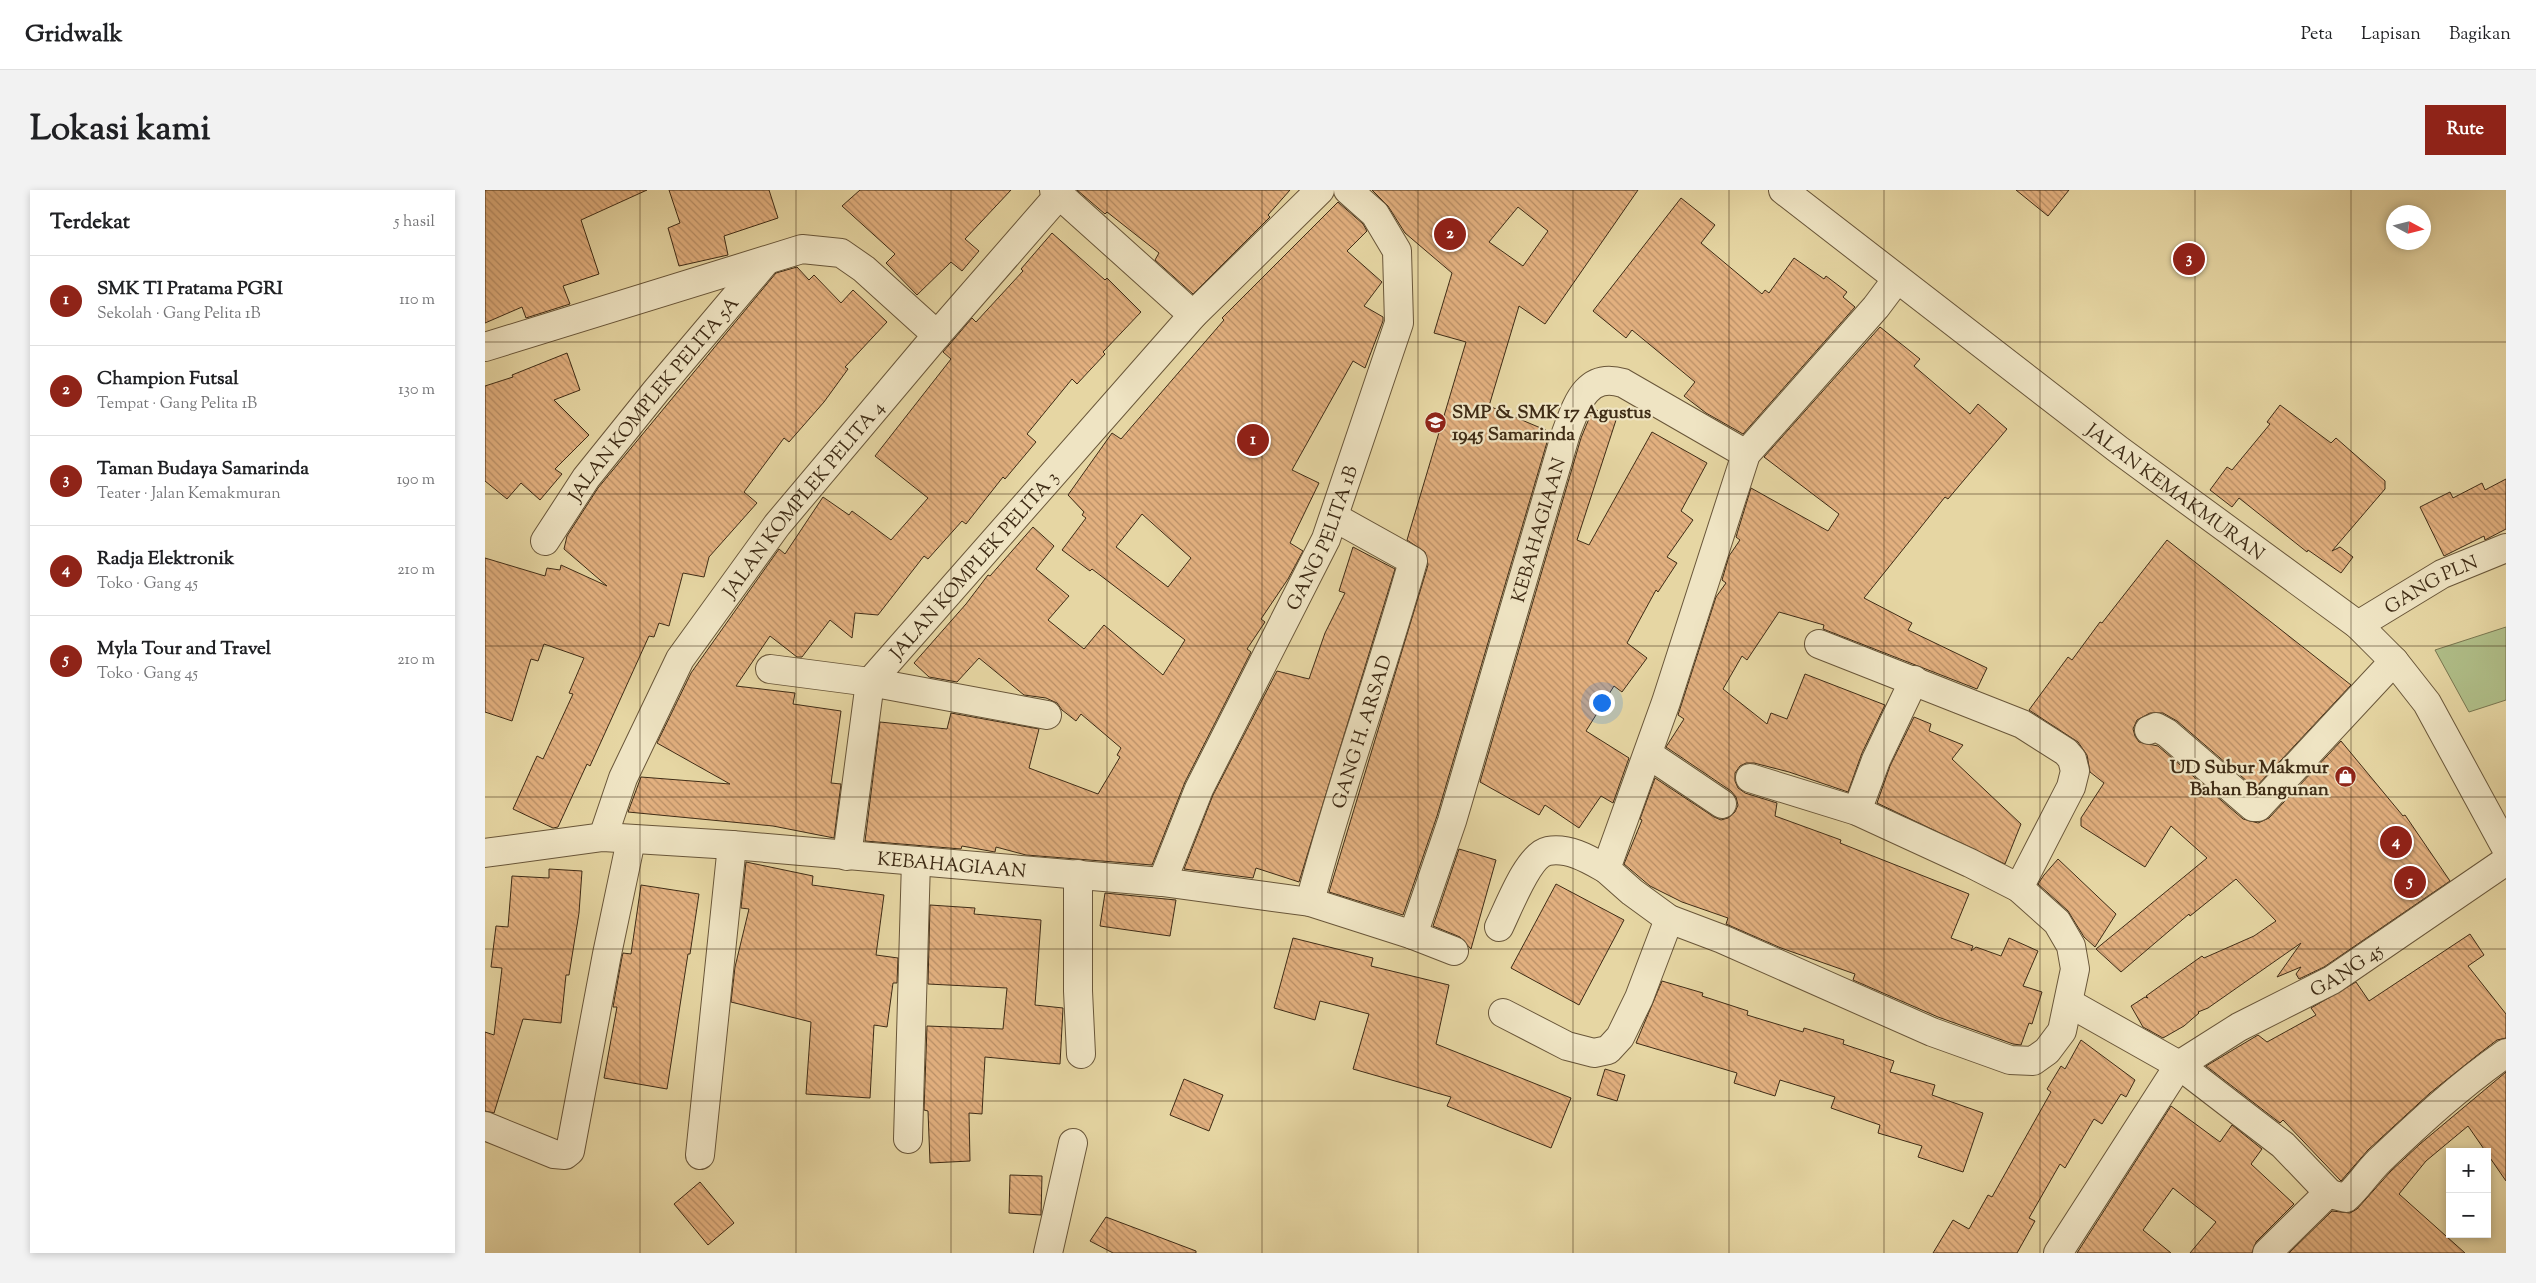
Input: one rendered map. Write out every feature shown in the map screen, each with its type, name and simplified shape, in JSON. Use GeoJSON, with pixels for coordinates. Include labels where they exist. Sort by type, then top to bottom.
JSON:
{"type":"FeatureCollection","features":[{"type":"Feature","properties":{"kind":"street","name":"JALAN KOMPLEK PELITA 3"},"geometry":{"type":"LineString","coordinates":[[870,682],[1193,315],[1320,190]]}},
{"type":"Feature","properties":{"kind":"street","name":"GANG PELITA 1B"},"geometry":{"type":"LineString","coordinates":[[1162,882],[1199,789],[1326,539],[1399,323],[1397,251],[1375,214],[1348,190]]}},
{"type":"Feature","properties":{"kind":"street","name":"JALAN KEMAKMURAN"},"geometry":{"type":"LineString","coordinates":[[1783,190],[2119,450],[2358,625],[2395,661],[2427,703],[2506,848]]}},
{"type":"Feature","properties":{"kind":"street"},"geometry":{"type":"LineString","coordinates":[[1057,193],[1193,315]]}},
{"type":"Feature","properties":{"kind":"street","name":"JALAN KOMPLEK PELITA 4"},"geometry":{"type":"LineString","coordinates":[[603,837],[623,778],[680,659],[777,525],[1057,193]]}},
{"type":"Feature","properties":{"kind":"street"},"geometry":{"type":"LineString","coordinates":[[485,347],[802,249],[841,253],[864,269],[937,334]]}},
{"type":"Feature","properties":{"kind":"street","name":"JALAN KOMPLEK PELITA 5A"},"geometry":{"type":"LineString","coordinates":[[545,541],[586,478],[656,390],[767,261]]}},
{"type":"Feature","properties":{"kind":"street"},"geometry":{"type":"LineString","coordinates":[[1606,869],[1648,754],[1746,454],[1876,307],[1897,279]]}},
{"type":"Feature","properties":{"kind":"street","name":"KEBAHAGIAAN"},"geometry":{"type":"LineString","coordinates":[[1413,935],[1452,820],[1566,433],[1581,398],[1588,389],[1603,380],[1610,379],[1623,382],[1746,454]]}},
{"type":"Feature","properties":{"kind":"street","name":"GANG H. ARSAD"},"geometry":{"type":"LineString","coordinates":[[1310,902],[1333,816],[1389,647],[1413,561],[1334,517]]}},
{"type":"Feature","properties":{"kind":"street","name":"GANG PLN"},"geometry":{"type":"LineString","coordinates":[[2358,625],[2442,574],[2506,548]]}},
{"type":"Feature","properties":{"kind":"street"},"geometry":{"type":"LineString","coordinates":[[1819,644],[2022,724],[2055,743],[2072,759],[2075,771],[2071,787],[2019,888]]}},
{"type":"Feature","properties":{"kind":"street"},"geometry":{"type":"LineString","coordinates":[[2149,730],[2156,727],[2167,733],[2253,807],[2259,807],[2395,661]]}},
{"type":"Feature","properties":{"kind":"street"},"geometry":{"type":"LineString","coordinates":[[770,669],[870,682],[1047,715]]}},
{"type":"Feature","properties":{"kind":"street"},"geometry":{"type":"LineString","coordinates":[[1857,811],[1876,760],[1914,680]]}},
{"type":"Feature","properties":{"kind":"street"},"geometry":{"type":"LineString","coordinates":[[847,856],[870,682]]}},
{"type":"Feature","properties":{"kind":"street"},"geometry":{"type":"LineString","coordinates":[[1648,754],[1722,804]]}},
{"type":"Feature","properties":{"kind":"street"},"geometry":{"type":"LineString","coordinates":[[1499,927],[1535,858],[1548,851],[1580,855],[1606,869],[1632,892],[1669,918],[1933,1032],[2010,1060],[2033,1061],[2047,1051],[2061,1031],[2069,1004],[2075,969],[2071,946],[2057,922],[2019,888],[1970,863],[1857,811],[1750,778]]}},
{"type":"Feature","properties":{"kind":"street","name":"KEBAHAGIAAN"},"geometry":{"type":"LineString","coordinates":[[485,853],[603,837],[732,845],[1162,882],[1310,902],[1413,935],[1454,951]]}},
{"type":"Feature","properties":{"kind":"street"},"geometry":{"type":"LineString","coordinates":[[485,1126],[554,1154],[565,1154],[570,1151],[607,954],[631,840]]}},
{"type":"Feature","properties":{"kind":"street"},"geometry":{"type":"LineString","coordinates":[[700,1155],[732,845]]}},
{"type":"Feature","properties":{"kind":"street"},"geometry":{"type":"LineString","coordinates":[[908,1138],[915,861]]}},
{"type":"Feature","properties":{"kind":"street","name":"GANG 45"},"geometry":{"type":"LineString","coordinates":[[2179,1066],[2239,1027],[2331,980],[2506,861]]}},
{"type":"Feature","properties":{"kind":"street"},"geometry":{"type":"LineString","coordinates":[[1078,874],[1078,992],[1081,1054]]}},
{"type":"Feature","properties":{"kind":"street"},"geometry":{"type":"LineString","coordinates":[[1503,1014],[1567,1046],[1594,1053],[1608,1050],[1621,1037],[1639,998],[1669,918]]}},
{"type":"Feature","properties":{"kind":"street"},"geometry":{"type":"LineString","coordinates":[[2069,1004],[2179,1066],[2283,1145],[2330,1194],[2345,1198],[2360,1185],[2377,1164],[2417,1125],[2478,1073],[2506,1054]]}},
{"type":"Feature","properties":{"kind":"street"},"geometry":{"type":"LineString","coordinates":[[2058,1253],[2179,1066]]}},
{"type":"Feature","properties":{"kind":"street"},"geometry":{"type":"LineString","coordinates":[[1048,1253],[1073,1143]]}},
{"type":"Feature","properties":{"kind":"street"},"geometry":{"type":"LineString","coordinates":[[2267,1253],[2324,1197],[2330,1194]]}},
{"type":"Feature","properties":{"kind":"green space"},"geometry":{"type":"Polygon","coordinates":[[[2506,627],[2506,700],[2469,712],[2435,650],[2506,627]]]}},
{"type":"Feature","properties":{"kind":"building"},"geometry":{"type":"Polygon","coordinates":[[[485,190],[647,190],[581,220],[599,274],[563,286],[570,304],[526,318],[522,307],[485,323],[485,190]]]}},
{"type":"Feature","properties":{"kind":"building"},"geometry":{"type":"Polygon","coordinates":[[[669,190],[769,190],[778,218],[724,236],[728,255],[679,266],[668,228],[680,223],[669,190]]]}},
{"type":"Feature","properties":{"kind":"building"},"geometry":{"type":"Polygon","coordinates":[[[860,190],[1011,190],[965,239],[979,251],[962,271],[951,262],[917,295],[886,263],[895,254],[842,206],[860,190]]]}},
{"type":"Feature","properties":{"kind":"building"},"geometry":{"type":"Polygon","coordinates":[[[1077,190],[1290,190],[1268,215],[1270,217],[1193,294],[1155,260],[1159,253],[1107,212],[1105,214],[1077,190]]]}},
{"type":"Feature","properties":{"kind":"building"},"geometry":{"type":"Polygon","coordinates":[[[1372,190],[1638,190],[1545,324],[1519,306],[1489,406],[1550,432],[1437,816],[1403,915],[1329,892],[1428,565],[1425,552],[1407,540],[1466,342],[1434,333],[1452,273],[1405,233],[1388,206],[1372,190]],[[1518,207],[1489,242],[1523,266],[1548,231],[1518,207]]]}},
{"type":"Feature","properties":{"kind":"building"},"geometry":{"type":"Polygon","coordinates":[[[2016,190],[2069,190],[2048,216],[2016,190]]]}},
{"type":"Feature","properties":{"kind":"building"},"geometry":{"type":"Polygon","coordinates":[[[1681,198],[1715,225],[1701,243],[1762,294],[1765,290],[1769,293],[1794,258],[1824,279],[1826,276],[1847,292],[1843,297],[1855,307],[1743,434],[1706,413],[1684,396],[1695,382],[1632,330],[1626,338],[1593,311],[1681,198]]]}},
{"type":"Feature","properties":{"kind":"building"},"geometry":{"type":"Polygon","coordinates":[[[1338,202],[1363,224],[1367,231],[1347,251],[1382,282],[1364,306],[1383,317],[1383,321],[1365,368],[1353,361],[1292,470],[1319,483],[1290,543],[1303,551],[1288,579],[1261,619],[1265,622],[1247,649],[1251,652],[1185,782],[1152,865],[1026,855],[996,847],[995,852],[962,846],[961,849],[865,841],[880,722],[947,729],[951,713],[1039,729],[1029,768],[1098,794],[1120,757],[1117,755],[1121,748],[1081,714],[1076,721],[1062,710],[1057,703],[1046,698],[1024,695],[979,658],[957,682],[929,677],[914,663],[966,604],[988,575],[990,576],[1033,527],[1054,546],[1036,569],[1069,596],[1048,620],[1084,649],[1104,625],[1163,675],[1185,640],[1092,569],[1090,571],[1062,550],[1086,518],[1082,515],[1084,512],[1068,495],[1112,433],[1121,439],[1224,320],[1222,318],[1338,202]],[[1142,514],[1116,547],[1168,587],[1191,558],[1142,514]]]}},
{"type":"Feature","properties":{"kind":"building"},"geometry":{"type":"Polygon","coordinates":[[[1052,233],[1105,280],[1107,278],[1141,312],[1103,352],[1105,354],[1077,384],[1072,379],[1027,434],[1036,442],[1005,479],[1003,477],[966,524],[962,521],[928,559],[924,556],[878,615],[855,613],[852,638],[830,620],[802,657],[797,657],[770,636],[736,686],[795,693],[793,704],[841,711],[831,783],[841,784],[834,838],[773,826],[628,812],[641,777],[730,784],[657,743],[691,673],[779,549],[785,554],[823,497],[849,515],[852,511],[891,540],[928,498],[875,456],[951,359],[943,352],[972,318],[976,322],[1023,271],[1021,269],[1052,233]]]}},
{"type":"Feature","properties":{"kind":"building"},"geometry":{"type":"Polygon","coordinates":[[[797,267],[809,280],[814,275],[841,303],[853,290],[887,322],[845,367],[848,369],[824,402],[789,442],[784,438],[744,492],[757,503],[709,557],[704,577],[683,573],[669,626],[659,623],[654,637],[649,636],[590,766],[587,764],[558,827],[553,828],[513,809],[537,756],[543,759],[573,694],[569,693],[584,658],[544,644],[538,661],[531,659],[512,721],[485,712],[485,558],[545,576],[547,568],[560,570],[561,565],[607,586],[564,549],[567,536],[598,488],[776,273],[797,267]]]}},
{"type":"Feature","properties":{"kind":"building"},"geometry":{"type":"Polygon","coordinates":[[[1880,327],[1920,359],[1914,366],[1970,414],[1978,404],[2007,429],[1948,499],[1945,497],[1864,598],[1912,623],[1908,630],[1987,668],[1977,689],[1823,629],[1824,625],[1779,612],[1747,660],[1742,656],[1723,689],[1767,724],[1771,713],[1787,719],[1805,674],[1885,705],[1862,753],[1848,792],[1789,772],[1754,763],[1746,763],[1740,766],[1735,773],[1735,781],[1738,788],[1745,793],[1777,803],[1775,816],[1841,840],[1840,843],[1969,894],[1951,938],[1973,946],[1971,951],[1976,947],[2001,956],[2009,938],[2038,951],[2023,986],[2042,992],[2032,1024],[2029,1023],[2021,1045],[2013,1044],[1938,1017],[1853,980],[1855,974],[1781,948],[1726,924],[1728,918],[1682,902],[1650,886],[1624,864],[1642,820],[1640,819],[1655,778],[1721,820],[1728,818],[1735,812],[1738,805],[1736,797],[1731,791],[1666,747],[1684,719],[1678,715],[1716,597],[1726,583],[1722,580],[1729,556],[1740,540],[1736,537],[1751,488],[1828,531],[1839,514],[1764,457],[1880,327]]]}},
{"type":"Feature","properties":{"kind":"building"},"geometry":{"type":"Polygon","coordinates":[[[567,353],[580,390],[554,400],[589,435],[555,469],[562,474],[540,500],[521,483],[507,499],[485,481],[485,386],[513,377],[512,375],[567,353]]]}},
{"type":"Feature","properties":{"kind":"building"},"geometry":{"type":"Polygon","coordinates":[[[2280,405],[2331,443],[2336,438],[2385,481],[2385,489],[2332,551],[2340,547],[2353,557],[2341,573],[2308,550],[2307,552],[2239,498],[2232,507],[2210,490],[2227,467],[2232,470],[2270,424],[2267,422],[2280,405]]]}},
{"type":"Feature","properties":{"kind":"building"},"geometry":{"type":"Polygon","coordinates":[[[1593,409],[1617,417],[1577,540],[1589,545],[1652,432],[1707,463],[1681,511],[1693,520],[1667,557],[1677,563],[1658,592],[1656,590],[1627,643],[1647,658],[1622,692],[1614,686],[1586,731],[1629,758],[1613,803],[1601,796],[1579,828],[1545,805],[1539,815],[1480,782],[1581,438],[1593,409]]]}},
{"type":"Feature","properties":{"kind":"building"},"geometry":{"type":"Polygon","coordinates":[[[2506,479],[2506,529],[2485,540],[2484,536],[2444,556],[2420,507],[2450,492],[2453,498],[2482,483],[2485,490],[2506,479]]]}},
{"type":"Feature","properties":{"kind":"building"},"geometry":{"type":"Polygon","coordinates":[[[2167,540],[2351,685],[2255,788],[2177,721],[2163,713],[2150,713],[2137,720],[2133,729],[2139,742],[2158,746],[2243,819],[2258,823],[2269,818],[2341,741],[2403,816],[2405,815],[2450,881],[2324,967],[2299,979],[2296,974],[2301,967],[2277,977],[2301,943],[2208,1008],[2198,1012],[2184,1026],[2163,1038],[2143,1027],[2131,1006],[2145,997],[2148,998],[2146,996],[2202,956],[2204,958],[2254,936],[2276,921],[2236,879],[2190,916],[2189,914],[2121,972],[2096,949],[2207,858],[2171,826],[2145,867],[2081,826],[2081,818],[2104,783],[2090,772],[2087,755],[2078,742],[2029,710],[2068,657],[2072,660],[2100,622],[2102,623],[2167,540]]]}},
{"type":"Feature","properties":{"kind":"building"},"geometry":{"type":"Polygon","coordinates":[[[1353,547],[1395,569],[1299,882],[1256,868],[1253,878],[1184,869],[1213,795],[1277,671],[1309,679],[1325,633],[1345,593],[1339,591],[1353,547]]]}},
{"type":"Feature","properties":{"kind":"building"},"geometry":{"type":"Polygon","coordinates":[[[1914,717],[1931,724],[1929,731],[1963,745],[1952,759],[2021,824],[2005,864],[1877,803],[1890,766],[1914,717]]]}},
{"type":"Feature","properties":{"kind":"building"},"geometry":{"type":"Polygon","coordinates":[[[1459,849],[1496,860],[1471,949],[1460,937],[1433,926],[1459,849]]]}},
{"type":"Feature","properties":{"kind":"building"},"geometry":{"type":"Polygon","coordinates":[[[2058,859],[2116,914],[2095,947],[2084,937],[2068,911],[2038,884],[2058,859]]]}},
{"type":"Feature","properties":{"kind":"building"},"geometry":{"type":"Polygon","coordinates":[[[746,862],[813,876],[812,885],[884,895],[876,955],[898,958],[897,983],[893,983],[887,1027],[874,1025],[870,1098],[806,1094],[811,1022],[731,1002],[735,967],[749,909],[741,908],[746,862]]]}},
{"type":"Feature","properties":{"kind":"building"},"geometry":{"type":"Polygon","coordinates":[[[549,869],[582,871],[579,913],[569,975],[566,975],[561,1023],[523,1019],[494,1113],[485,1111],[485,1032],[494,1035],[502,968],[491,967],[496,926],[508,927],[512,876],[549,878],[549,869]]]}},
{"type":"Feature","properties":{"kind":"building"},"geometry":{"type":"Polygon","coordinates":[[[1556,884],[1624,920],[1579,1005],[1511,968],[1556,884]]]}},
{"type":"Feature","properties":{"kind":"building"},"geometry":{"type":"Polygon","coordinates":[[[641,885],[699,894],[667,1089],[604,1078],[617,1007],[613,1007],[622,957],[623,953],[631,954],[641,885]]]}},
{"type":"Feature","properties":{"kind":"building"},"geometry":{"type":"Polygon","coordinates":[[[1105,893],[1176,900],[1170,936],[1100,926],[1105,893]]]}},
{"type":"Feature","properties":{"kind":"building"},"geometry":{"type":"Polygon","coordinates":[[[930,905],[975,908],[974,914],[1041,920],[1035,1005],[1063,1008],[1060,1064],[985,1057],[982,1114],[969,1113],[970,1161],[930,1163],[928,1111],[924,1110],[927,1026],[1003,1029],[1007,988],[928,984],[930,905]]]}},
{"type":"Feature","properties":{"kind":"building"},"geometry":{"type":"Polygon","coordinates":[[[2470,934],[2484,955],[2468,966],[2506,1014],[2506,1038],[2497,1040],[2430,1093],[2368,1150],[2341,1181],[2283,1120],[2280,1123],[2206,1066],[2258,1035],[2267,1042],[2316,1015],[2311,1008],[2356,982],[2369,1001],[2470,934]]]}},
{"type":"Feature","properties":{"kind":"building"},"geometry":{"type":"Polygon","coordinates":[[[1293,938],[1373,958],[1371,966],[1449,985],[1436,1044],[1571,1098],[1551,1148],[1447,1106],[1451,1097],[1353,1069],[1369,1014],[1320,1001],[1315,1020],[1274,1008],[1293,938]]]}},
{"type":"Feature","properties":{"kind":"building"},"geometry":{"type":"Polygon","coordinates":[[[1662,981],[1703,993],[1702,996],[1748,1011],[1747,1015],[1803,1032],[1804,1028],[1844,1040],[1843,1044],[1894,1061],[1890,1072],[1935,1085],[1932,1095],[1983,1113],[1963,1172],[1918,1157],[1922,1146],[1878,1133],[1880,1125],[1831,1108],[1835,1097],[1780,1080],[1775,1096],[1734,1083],[1737,1073],[1636,1043],[1662,981]]]}},
{"type":"Feature","properties":{"kind":"building"},"geometry":{"type":"Polygon","coordinates":[[[2081,1040],[2135,1080],[2126,1097],[2121,1094],[2102,1124],[2094,1119],[2065,1168],[2060,1164],[2029,1218],[2035,1221],[2017,1253],[1933,1253],[1953,1220],[1969,1229],[1988,1195],[1992,1197],[2051,1092],[2047,1089],[2061,1066],[2065,1069],[2081,1040]]]}},
{"type":"Feature","properties":{"kind":"building"},"geometry":{"type":"Polygon","coordinates":[[[1605,1069],[1625,1075],[1617,1101],[1597,1095],[1605,1069]]]}},
{"type":"Feature","properties":{"kind":"building"},"geometry":{"type":"Polygon","coordinates":[[[2506,1072],[2506,1181],[2491,1159],[2491,1148],[2483,1148],[2468,1126],[2426,1161],[2399,1194],[2465,1253],[2289,1253],[2332,1211],[2350,1213],[2357,1209],[2390,1172],[2420,1144],[2506,1072]]]}},
{"type":"Feature","properties":{"kind":"building"},"geometry":{"type":"Polygon","coordinates":[[[1184,1079],[1223,1095],[1209,1131],[1170,1115],[1184,1079]]]}},
{"type":"Feature","properties":{"kind":"building"},"geometry":{"type":"Polygon","coordinates":[[[2171,1106],[2220,1142],[2232,1125],[2262,1149],[2251,1164],[2294,1204],[2256,1242],[2252,1253],[2190,1253],[2216,1222],[2173,1188],[2143,1230],[2171,1253],[2077,1253],[2171,1106]]]}},
{"type":"Feature","properties":{"kind":"building"},"geometry":{"type":"Polygon","coordinates":[[[1010,1175],[1042,1176],[1041,1215],[1009,1213],[1010,1175]]]}},
{"type":"Feature","properties":{"kind":"building"},"geometry":{"type":"Polygon","coordinates":[[[700,1182],[734,1223],[708,1245],[674,1204],[700,1182]]]}},
{"type":"Feature","properties":{"kind":"building"},"geometry":{"type":"Polygon","coordinates":[[[1106,1217],[1196,1251],[1196,1253],[1113,1253],[1090,1241],[1106,1217]]]}},
{"type":"Feature","properties":{"kind":"place","name":"Champion Futsal"},"geometry":{"type":"Point","coordinates":[1450,234]}},
{"type":"Feature","properties":{"kind":"place","name":"Taman Budaya Samarinda"},"geometry":{"type":"Point","coordinates":[2189,259]}},
{"type":"Feature","properties":{"kind":"place","name":"SMP & SMK 17 Agustus 1945 Samarinda"},"geometry":{"type":"Point","coordinates":[1436,422]}},
{"type":"Feature","properties":{"kind":"place","name":"SMK TI Pratama PGRI"},"geometry":{"type":"Point","coordinates":[1253,440]}},
{"type":"Feature","properties":{"kind":"place","name":"UD Subur Makmur Bahan Bangunan"},"geometry":{"type":"Point","coordinates":[2345,777]}},
{"type":"Feature","properties":{"kind":"place","name":"Radja Elektronik"},"geometry":{"type":"Point","coordinates":[2396,842]}},
{"type":"Feature","properties":{"kind":"place","name":"Myla Tour and Travel"},"geometry":{"type":"Point","coordinates":[2410,882]}}]}
